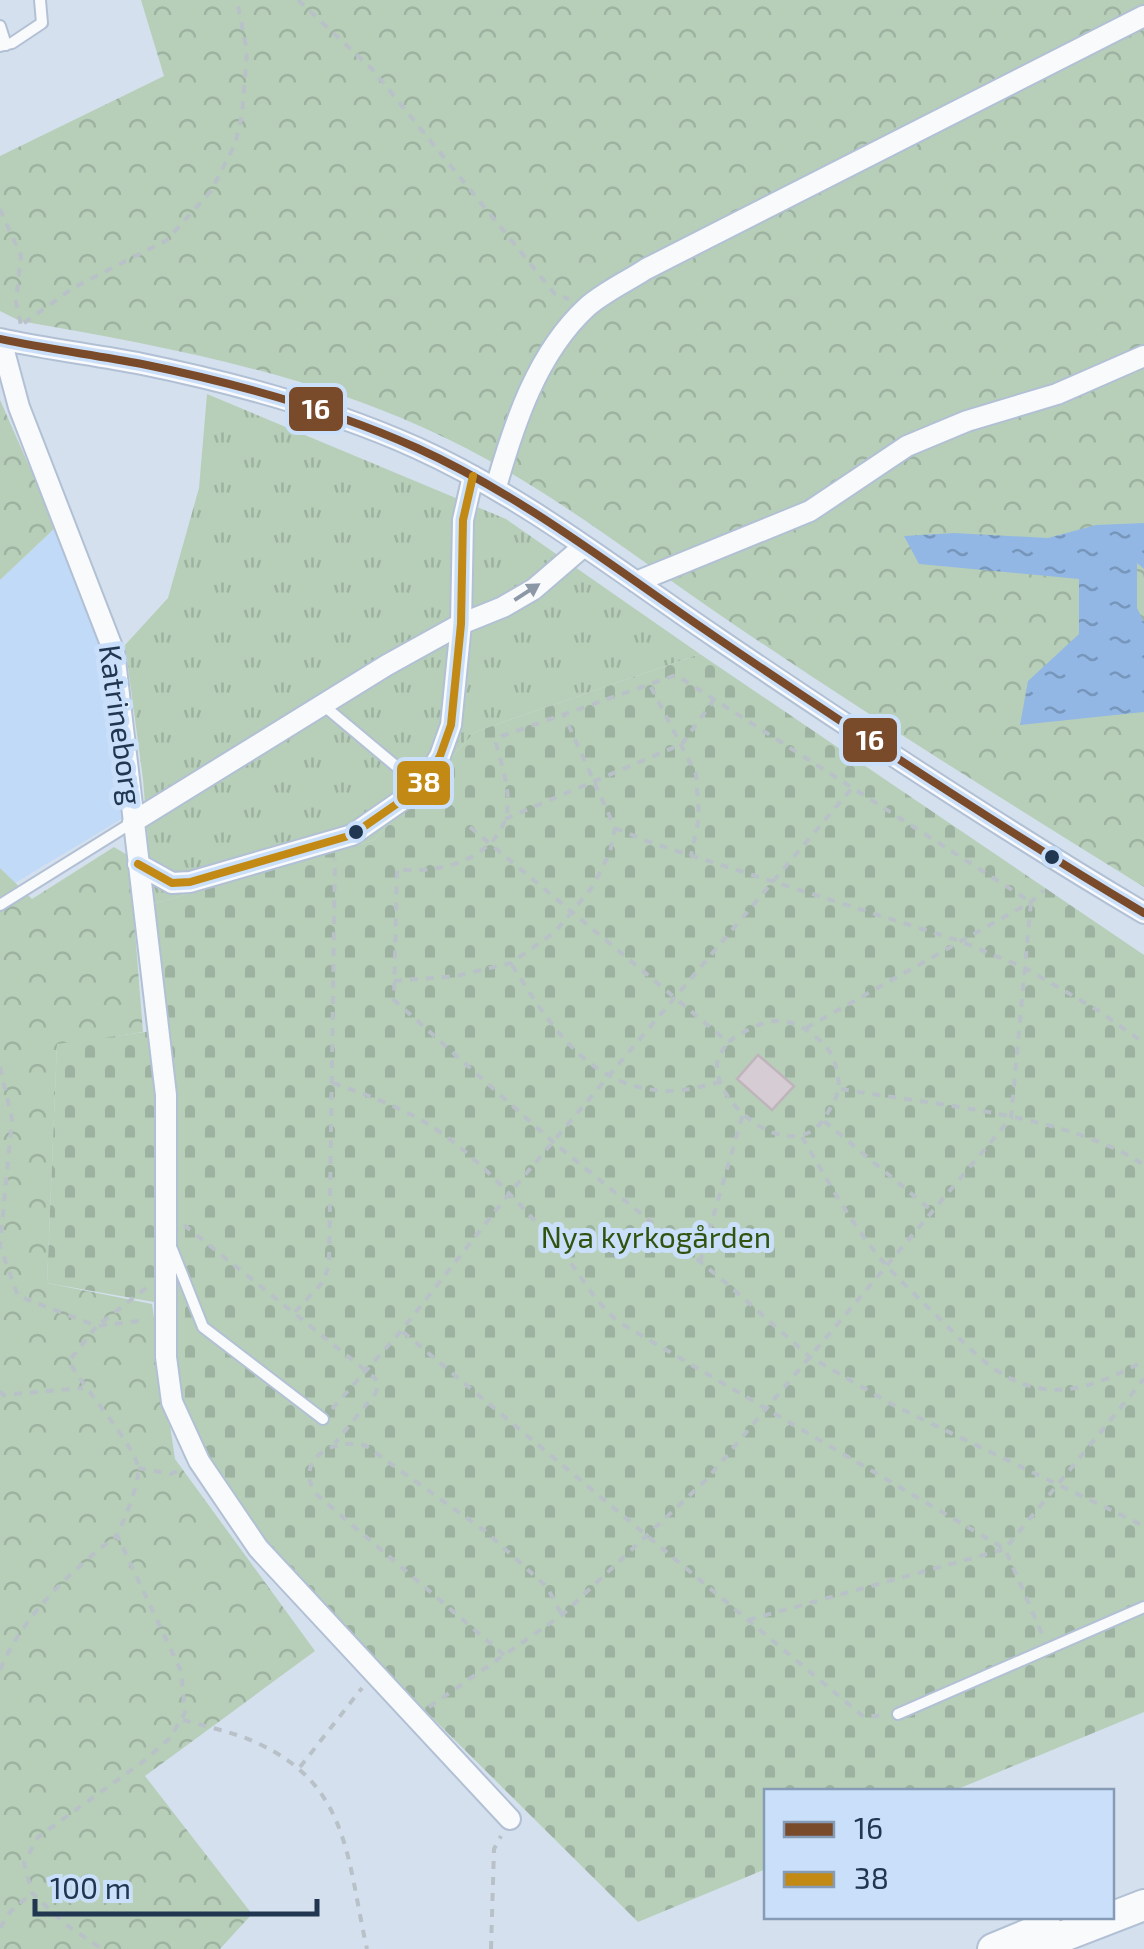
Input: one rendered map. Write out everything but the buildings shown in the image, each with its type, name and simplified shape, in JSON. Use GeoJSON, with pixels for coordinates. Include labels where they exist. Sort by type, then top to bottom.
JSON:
{"type":"FeatureCollection","features":[{"type":"Feature","properties":{"kind":"main road"},"geometry":{"type":"LineString","coordinates":[[1114,1899],[1144,1887]]}},
{"type":"Feature","properties":{"kind":"main road"},"geometry":{"type":"LineString","coordinates":[[1114,1916],[1144,1904]]}},
{"type":"Feature","properties":{"kind":"main road"},"geometry":{"type":"LineString","coordinates":[[993,1949],[1065,1919]]}},
{"type":"Feature","properties":{"kind":"main road"},"geometry":{"type":"LineString","coordinates":[[1030,1949],[1106,1919]]}},
{"type":"Feature","properties":{"kind":"street"},"geometry":{"type":"LineString","coordinates":[[496,487],[529,391],[556,346],[588,306],[646,268],[1144,16]]}},
{"type":"Feature","properties":{"kind":"street"},"geometry":{"type":"LineString","coordinates":[[1,340],[142,364],[228,384],[325,413],[416,448],[496,487],[986,814],[1144,913]]}},
{"type":"Feature","properties":{"kind":"street","name":"Katrineborg"},"geometry":{"type":"LineString","coordinates":[[1,340],[19,407],[114,652],[166,1096],[165,1274],[172,1402],[199,1461],[258,1548],[510,1820]]}},
{"type":"Feature","properties":{"kind":"street"},"geometry":{"type":"LineString","coordinates":[[636,582],[810,511],[907,446],[967,421],[1057,394],[1144,356]]}},
{"type":"Feature","properties":{"kind":"street"},"geometry":{"type":"LineString","coordinates":[[138,864],[172,883],[190,882],[335,840],[369,826],[422,788],[451,725],[461,624],[463,520],[474,476]]}},
{"type":"Feature","properties":{"kind":"street"},"geometry":{"type":"LineString","coordinates":[[134,822],[323,704],[461,624],[534,589],[584,546]]}},
{"type":"Feature","properties":{"kind":"lane"},"geometry":{"type":"LineString","coordinates":[[0,26],[3,45],[42,22],[40,0]]}},
{"type":"Feature","properties":{"kind":"lane"},"geometry":{"type":"LineString","coordinates":[[323,704],[422,788]]}},
{"type":"Feature","properties":{"kind":"lane"},"geometry":{"type":"LineString","coordinates":[[0,905],[134,822]]}},
{"type":"Feature","properties":{"kind":"lane"},"geometry":{"type":"LineString","coordinates":[[166,1234],[203,1327],[323,1420]]}},
{"type":"Feature","properties":{"kind":"lane"},"geometry":{"type":"LineString","coordinates":[[898,1714],[1144,1607]]}},
{"type":"Feature","properties":{"kind":"path"},"geometry":{"type":"LineString","coordinates":[[1,340],[73,288],[167,240],[211,191],[234,144],[242,115],[247,52],[237,0]]}},
{"type":"Feature","properties":{"kind":"path"},"geometry":{"type":"LineString","coordinates":[[298,0],[372,69],[555,294],[588,306]]}},
{"type":"Feature","properties":{"kind":"path"},"geometry":{"type":"LineString","coordinates":[[0,209],[21,256],[16,302],[21,325]]}},
{"type":"Feature","properties":{"kind":"path"},"geometry":{"type":"LineString","coordinates":[[1031,902],[676,675],[502,736],[496,743],[507,785],[506,819],[490,843],[450,865],[428,870],[397,869],[394,1000],[553,1142],[810,1357],[896,1407],[1144,1526]]}},
{"type":"Feature","properties":{"kind":"path"},"geometry":{"type":"LineString","coordinates":[[650,686],[696,774],[699,794],[692,856]]}},
{"type":"Feature","properties":{"kind":"path"},"geometry":{"type":"LineString","coordinates":[[506,819],[682,744],[714,699]]}},
{"type":"Feature","properties":{"kind":"path"},"geometry":{"type":"LineString","coordinates":[[394,981],[456,976],[511,963],[555,932],[602,869],[615,828],[564,716]]}},
{"type":"Feature","properties":{"kind":"path"},"geometry":{"type":"LineString","coordinates":[[323,1420],[852,788]]}},
{"type":"Feature","properties":{"kind":"path"},"geometry":{"type":"LineString","coordinates":[[470,827],[728,1042]]}},
{"type":"Feature","properties":{"kind":"path"},"geometry":{"type":"LineString","coordinates":[[615,828],[960,940],[1025,968],[1099,1011],[1144,1043]]}},
{"type":"Feature","properties":{"kind":"path"},"geometry":{"type":"LineString","coordinates":[[295,1312],[324,1282],[330,1265],[335,840]]}},
{"type":"Feature","properties":{"kind":"path"},"geometry":{"type":"LineString","coordinates":[[806,1028],[1031,902],[1044,890]]}},
{"type":"Feature","properties":{"kind":"path"},"geometry":{"type":"LineString","coordinates":[[413,1718],[562,1615],[707,1480],[1011,1118],[1031,902]]}},
{"type":"Feature","properties":{"kind":"path"},"geometry":{"type":"LineString","coordinates":[[511,963],[561,1038],[608,1077],[658,1090],[680,1091],[721,1082]]}},
{"type":"Feature","properties":{"kind":"path"},"geometry":{"type":"LineString","coordinates":[[773,1020],[790,1021],[806,1028],[826,1045],[836,1063],[840,1089],[824,1120],[802,1137],[781,1137],[743,1114],[721,1082],[717,1069],[718,1055],[728,1042],[773,1020]]}},
{"type":"Feature","properties":{"kind":"path"},"geometry":{"type":"LineString","coordinates":[[0,1067],[12,1119],[0,1246],[18,1296],[98,1326],[166,1318]]}},
{"type":"Feature","properties":{"kind":"path"},"geometry":{"type":"LineString","coordinates":[[333,1083],[388,1103],[449,1138],[562,1252],[610,1316],[1004,1549],[1049,1649]]}},
{"type":"Feature","properties":{"kind":"path"},"geometry":{"type":"LineString","coordinates":[[840,1089],[1011,1118],[1095,1139],[1144,1165]]}},
{"type":"Feature","properties":{"kind":"path"},"geometry":{"type":"LineString","coordinates":[[700,1262],[743,1114]]}},
{"type":"Feature","properties":{"kind":"path"},"geometry":{"type":"LineString","coordinates":[[824,1120],[931,1210]]}},
{"type":"Feature","properties":{"kind":"path"},"geometry":{"type":"LineString","coordinates":[[802,1137],[852,1221],[886,1265],[974,1352],[1013,1380],[1035,1388],[1073,1388],[1113,1376],[1144,1361]]}},
{"type":"Feature","properties":{"kind":"path"},"geometry":{"type":"LineString","coordinates":[[166,1211],[375,1378],[378,1386],[374,1394],[335,1443],[313,1463],[309,1475],[316,1494],[504,1655]]}},
{"type":"Feature","properties":{"kind":"path"},"geometry":{"type":"LineString","coordinates":[[0,1670],[9,1649],[72,1570],[117,1535],[128,1510],[138,1468],[122,1437],[68,1362],[98,1326],[165,1274]]}},
{"type":"Feature","properties":{"kind":"path"},"geometry":{"type":"LineString","coordinates":[[401,1331],[864,1717],[898,1714]]}},
{"type":"Feature","properties":{"kind":"path"},"geometry":{"type":"LineString","coordinates":[[748,1620],[1004,1549],[1144,1379]]}},
{"type":"Feature","properties":{"kind":"path"},"geometry":{"type":"LineString","coordinates":[[0,1391],[3,1395],[84,1388]]}},
{"type":"Feature","properties":{"kind":"path"},"geometry":{"type":"LineString","coordinates":[[335,1443],[366,1446],[485,1531],[547,1587],[562,1615]]}},
{"type":"Feature","properties":{"kind":"path"},"geometry":{"type":"LineString","coordinates":[[138,1468],[171,1474],[199,1461]]}},
{"type":"Feature","properties":{"kind":"path"},"geometry":{"type":"LineString","coordinates":[[102,1949],[65,1924],[32,1893],[24,1863],[38,1837],[118,1783],[169,1739],[186,1713],[180,1672],[117,1535]]}},
{"type":"Feature","properties":{"kind":"path"},"geometry":{"type":"LineString","coordinates":[[299,1768],[375,1673]]}},
{"type":"Feature","properties":{"kind":"path"},"geometry":{"type":"LineString","coordinates":[[183,1720],[252,1741],[284,1756],[310,1776],[333,1812],[347,1846],[367,1949]]}},
{"type":"Feature","properties":{"kind":"path"},"geometry":{"type":"LineString","coordinates":[[490,1949],[494,1850],[510,1820]]}},
{"type":"Feature","properties":{"kind":"path"},"geometry":{"type":"LineString","coordinates":[[0,1928],[10,1912],[32,1893]]}},
{"type":"Feature","properties":{"kind":"shaded area"},"geometry":{"type":"Polygon","coordinates":[[[56,527],[107,655],[123,818],[15,883],[0,868],[0,580],[56,527]]]}},
{"type":"Feature","properties":{"kind":"green space"},"geometry":{"type":"Polygon","coordinates":[[[141,0],[1144,0],[1144,887],[827,686],[539,491],[462,446],[374,407],[275,375],[174,350],[20,321],[0,311],[0,156],[164,76],[141,0]]]}},
{"type":"Feature","properties":{"kind":"green space"},"geometry":{"type":"Polygon","coordinates":[[[207,394],[506,519],[700,654],[475,732],[374,840],[153,904],[143,779],[125,645],[168,598],[199,488],[207,394]]]}},
{"type":"Feature","properties":{"kind":"green space"},"geometry":{"type":"Polygon","coordinates":[[[0,400],[56,527],[0,580],[0,400]]]}},
{"type":"Feature","properties":{"kind":"green space","name":"Nya kyrkogården"},"geometry":{"type":"Polygon","coordinates":[[[700,654],[1144,955],[1144,1712],[958,1789],[764,1789],[764,1870],[638,1922],[349,1635],[270,1548],[208,1458],[176,1390],[171,1305],[47,1283],[57,1044],[167,1029],[153,904],[374,840],[475,732],[700,654]]]}},
{"type":"Feature","properties":{"kind":"green space"},"geometry":{"type":"Polygon","coordinates":[[[114,847],[129,856],[143,1032],[57,1045],[47,1283],[152,1304],[175,1459],[315,1651],[145,1776],[252,1914],[220,1949],[0,1949],[0,868],[32,899],[114,847]]]}},
{"type":"Feature","properties":{"kind":"water"},"geometry":{"type":"Polygon","coordinates":[[[1144,523],[1144,569],[1137,563],[1137,608],[1144,622],[1144,712],[1020,725],[1028,681],[1079,634],[1079,579],[919,564],[904,536],[954,533],[1048,538],[1096,525],[1144,523]]]}},
{"type":"Feature","properties":{"kind":"transit line","name":"16"},"geometry":{"type":"LineString","coordinates":[[0,339],[142,364],[247,389],[350,421],[457,468],[571,537],[929,779],[1144,913]]}},
{"type":"Feature","properties":{"kind":"transit line","name":"38"},"geometry":{"type":"LineString","coordinates":[[138,864],[172,883],[190,882],[352,835],[421,787],[440,756],[451,725],[461,624],[463,520],[473,476]]}}]}
